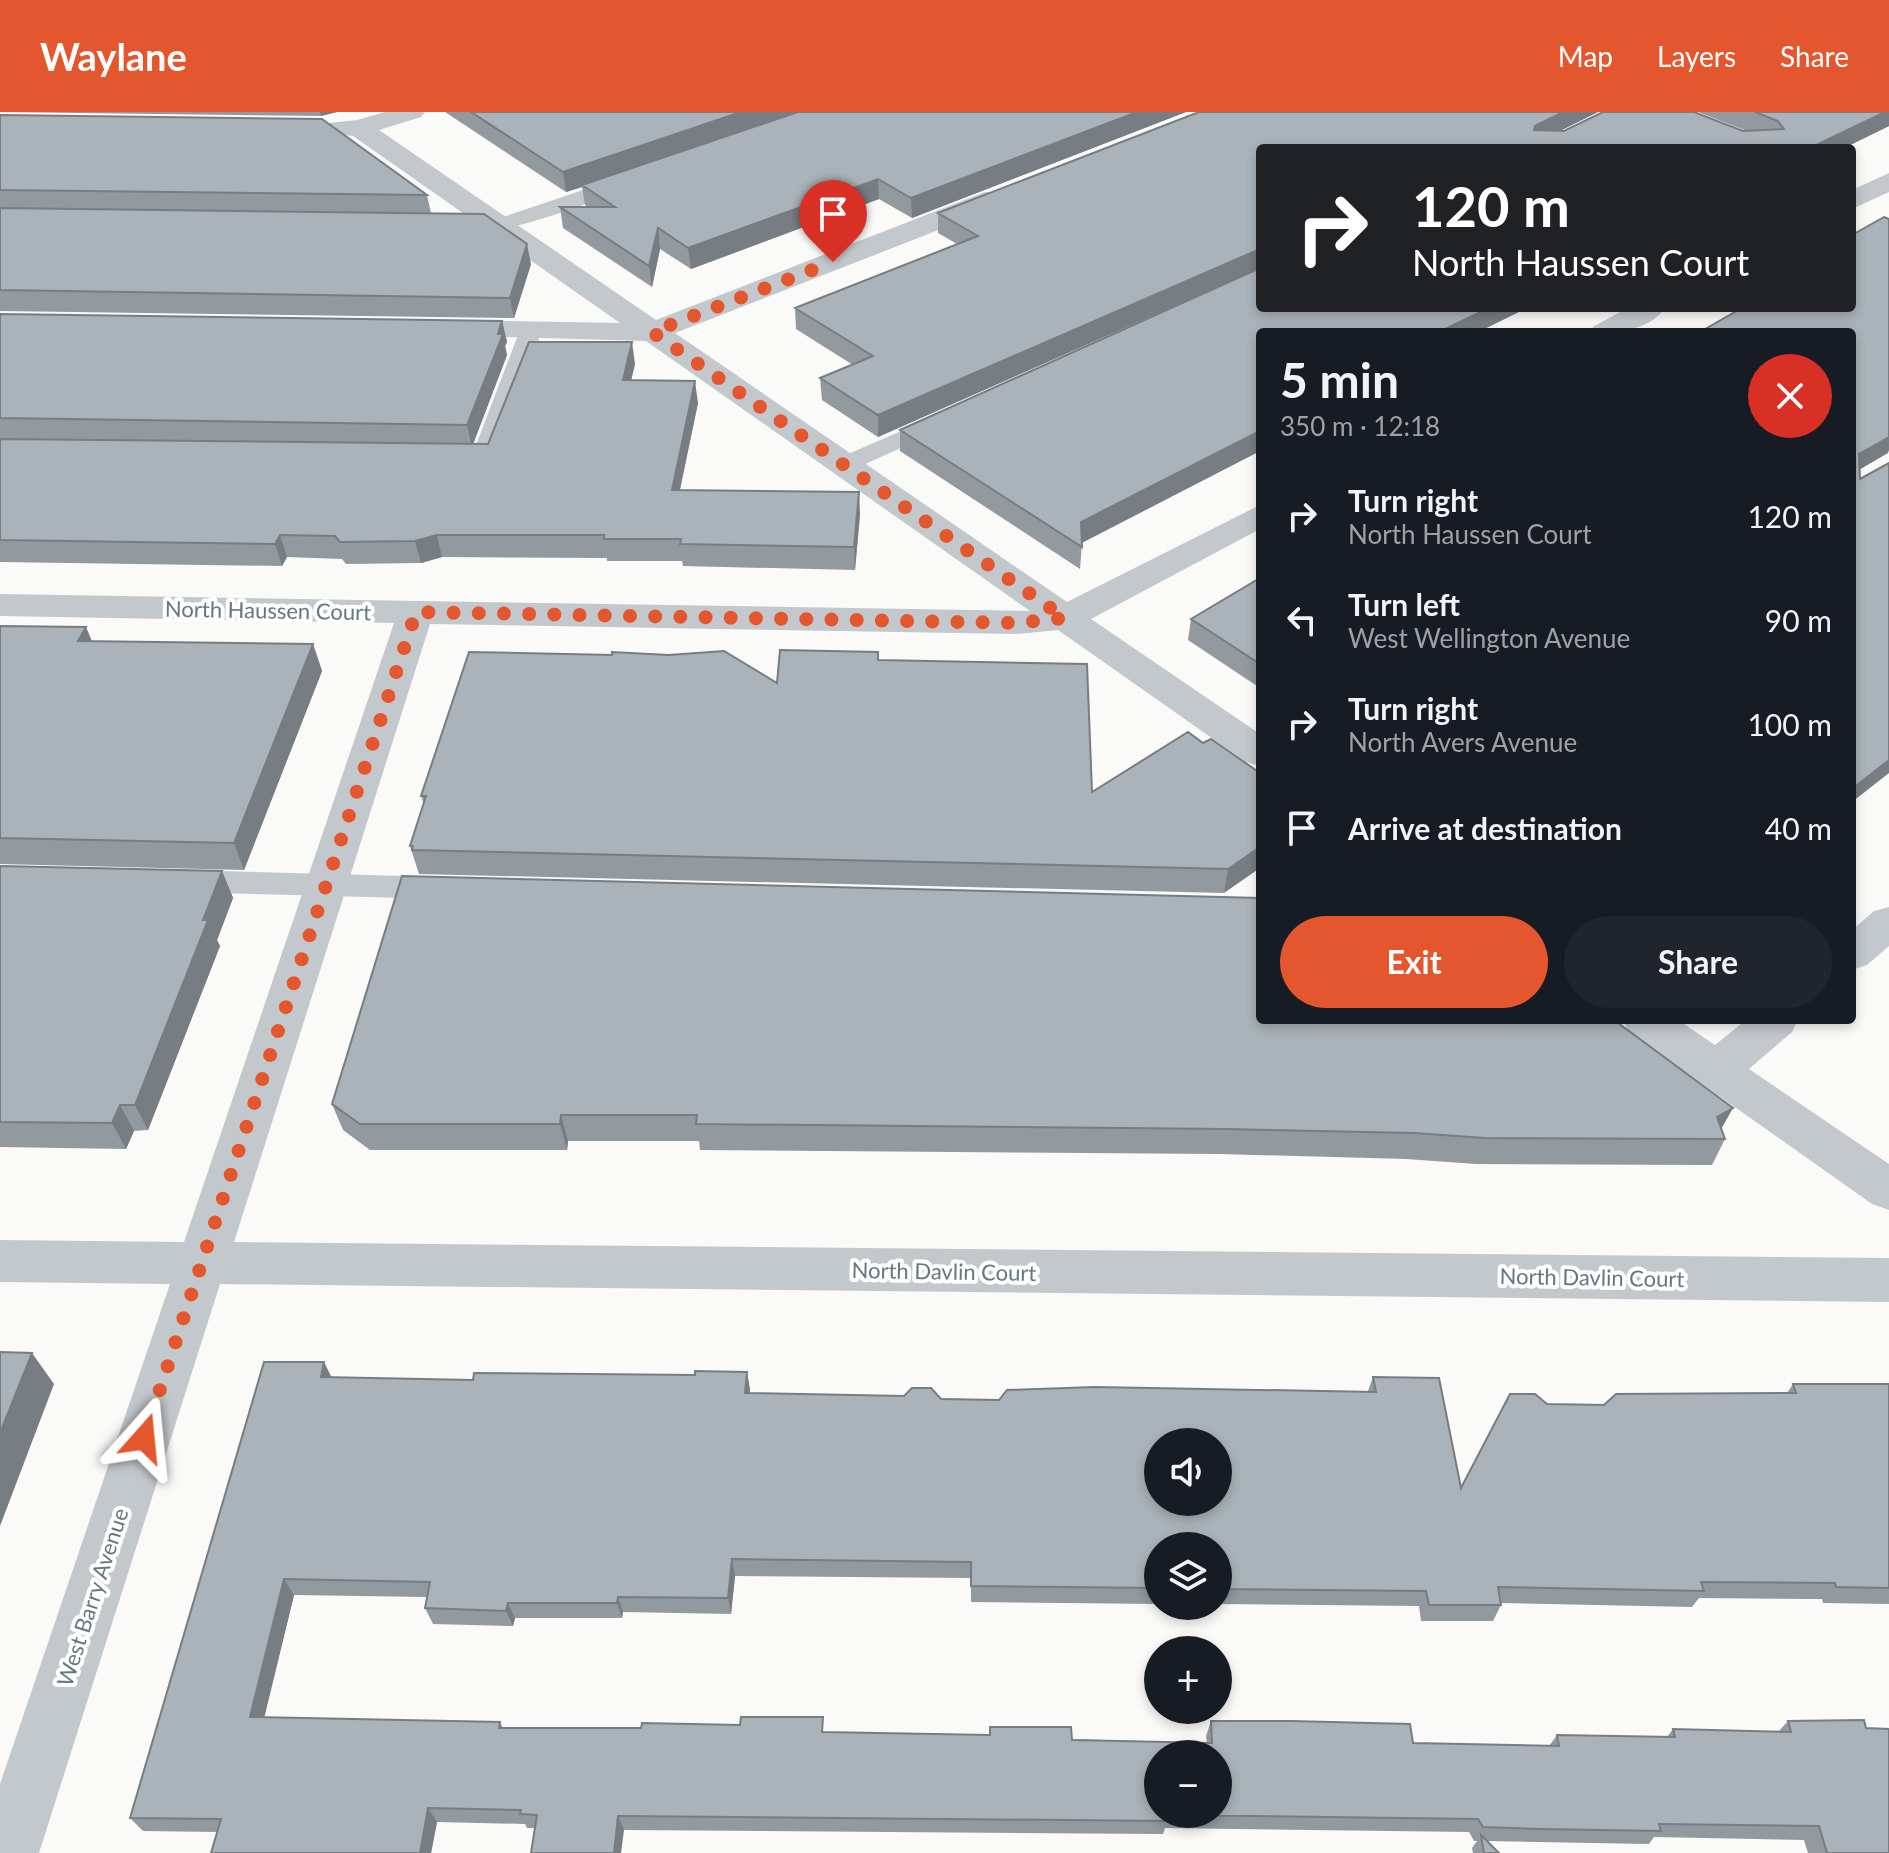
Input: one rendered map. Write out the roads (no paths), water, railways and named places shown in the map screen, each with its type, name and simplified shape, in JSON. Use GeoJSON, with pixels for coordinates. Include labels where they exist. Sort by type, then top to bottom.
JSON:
{"type":"FeatureCollection","features":[{"type":"Feature","properties":{"kind":"street"},"geometry":{"type":"LineString","coordinates":[[320,127],[359,128],[412,112]]}},
{"type":"Feature","properties":{"kind":"street"},"geometry":{"type":"LineString","coordinates":[[359,128],[1256,750]]}},
{"type":"Feature","properties":{"kind":"street"},"geometry":{"type":"LineString","coordinates":[[422,329],[652,332],[1025,187]]}},
{"type":"Feature","properties":{"kind":"street"},"geometry":{"type":"LineString","coordinates":[[1612,328],[1642,312]]}},
{"type":"Feature","properties":{"kind":"street"},"geometry":{"type":"LineString","coordinates":[[1065,618],[1256,517]]}},
{"type":"Feature","properties":{"kind":"street","name":"North Haussen Court"},"geometry":{"type":"LineString","coordinates":[[0,605],[1017,623],[1065,618]]}},
{"type":"Feature","properties":{"kind":"street","name":"West Barry Avenue"},"geometry":{"type":"LineString","coordinates":[[8,1853],[416,612]]}},
{"type":"Feature","properties":{"kind":"street"},"geometry":{"type":"LineString","coordinates":[[1856,951],[1889,922]]}},
{"type":"Feature","properties":{"kind":"street"},"geometry":{"type":"LineString","coordinates":[[1651,1024],[1889,1190]]}},
{"type":"Feature","properties":{"kind":"street"},"geometry":{"type":"LineString","coordinates":[[1717,1070],[1771,1024]]}},
{"type":"Feature","properties":{"kind":"street","name":"North Davlin Court"},"geometry":{"type":"LineString","coordinates":[[0,1261],[1889,1280]]}},
{"type":"Feature","properties":{"kind":"lane"},"geometry":{"type":"LineString","coordinates":[[452,225],[499,225],[649,174]]}},
{"type":"Feature","properties":{"kind":"lane"},"geometry":{"type":"LineString","coordinates":[[453,458],[484,458],[531,330]]}},
{"type":"Feature","properties":{"kind":"lane"},"geometry":{"type":"LineString","coordinates":[[843,465],[963,410]]}},
{"type":"Feature","properties":{"kind":"lane"},"geometry":{"type":"LineString","coordinates":[[155,881],[474,889]]}}]}
